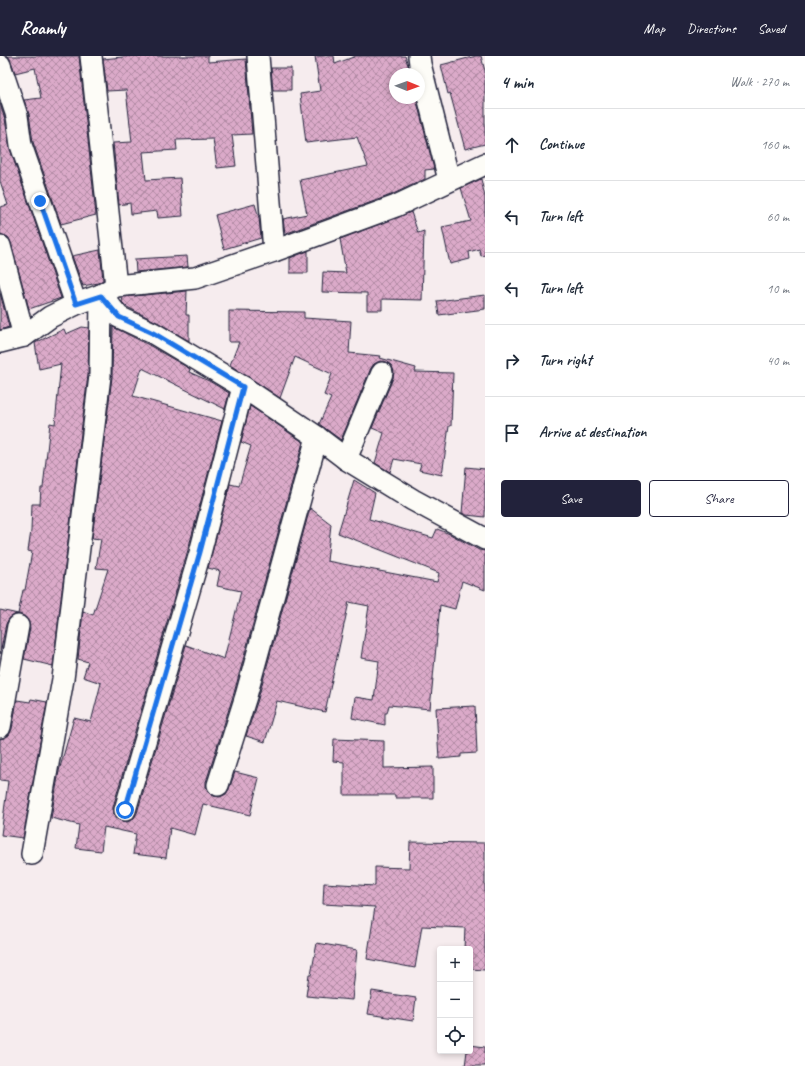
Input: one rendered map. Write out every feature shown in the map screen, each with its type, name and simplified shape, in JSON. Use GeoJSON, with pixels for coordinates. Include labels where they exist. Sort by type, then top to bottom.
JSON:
{"type":"FeatureCollection","features":[{"type":"Feature","properties":{"kind":"street"},"geometry":{"type":"LineString","coordinates":[[32,854],[63,679],[100,376],[108,291],[91,56]]}},
{"type":"Feature","properties":{"kind":"street"},"geometry":{"type":"LineString","coordinates":[[258,56],[274,251]]}},
{"type":"Feature","properties":{"kind":"street"},"geometry":{"type":"LineString","coordinates":[[419,56],[450,180]]}},
{"type":"Feature","properties":{"kind":"street"},"geometry":{"type":"LineString","coordinates":[[0,64],[17,116],[24,152],[76,304]]}},
{"type":"Feature","properties":{"kind":"street"},"geometry":{"type":"LineString","coordinates":[[0,342],[24,336],[50,317],[76,304],[108,291],[194,278],[274,251],[396,206],[485,164]]}},
{"type":"Feature","properties":{"kind":"street"},"geometry":{"type":"LineString","coordinates":[[0,246],[24,336]]}},
{"type":"Feature","properties":{"kind":"street"},"geometry":{"type":"LineString","coordinates":[[108,291],[119,317],[153,333],[243,387],[317,437],[346,459],[413,500],[485,539]]}},
{"type":"Feature","properties":{"kind":"street"},"geometry":{"type":"LineString","coordinates":[[346,459],[382,373]]}},
{"type":"Feature","properties":{"kind":"street"},"geometry":{"type":"LineString","coordinates":[[125,810],[200,552],[243,387]]}},
{"type":"Feature","properties":{"kind":"street"},"geometry":{"type":"LineString","coordinates":[[218,785],[246,696],[317,437]]}},
{"type":"Feature","properties":{"kind":"street"},"geometry":{"type":"LineString","coordinates":[[0,727],[18,626]]}},
{"type":"Feature","properties":{"kind":"building"},"geometry":{"type":"Polygon","coordinates":[[[8,56],[79,56],[96,215],[61,224],[33,142],[29,114],[24,100],[41,98],[35,68],[15,73],[8,56]]]}},
{"type":"Feature","properties":{"kind":"building"},"geometry":{"type":"Polygon","coordinates":[[[132,56],[208,56],[208,62],[246,59],[252,134],[232,135],[236,166],[217,168],[213,139],[176,140],[177,150],[143,152],[146,180],[180,178],[183,216],[158,218],[157,211],[131,214],[130,203],[119,205],[113,143],[132,142],[126,90],[107,91],[103,59],[132,56]]]}},
{"type":"Feature","properties":{"kind":"building"},"geometry":{"type":"Polygon","coordinates":[[[315,56],[334,56],[335,64],[356,56],[405,56],[409,68],[389,68],[389,104],[418,104],[434,169],[425,170],[425,179],[391,195],[285,233],[283,219],[307,214],[300,180],[368,166],[357,137],[306,143],[300,94],[320,91],[315,56]]]}},
{"type":"Feature","properties":{"kind":"building"},"geometry":{"type":"Polygon","coordinates":[[[481,56],[485,71],[485,144],[465,149],[450,93],[448,94],[441,65],[481,56]]]}},
{"type":"Feature","properties":{"kind":"building"},"geometry":{"type":"Polygon","coordinates":[[[271,68],[291,68],[291,90],[273,90],[271,68]]]}},
{"type":"Feature","properties":{"kind":"building"},"geometry":{"type":"Polygon","coordinates":[[[0,103],[5,119],[10,149],[61,298],[29,309],[11,243],[8,237],[0,234],[0,207],[8,205],[0,181],[0,103]]]}},
{"type":"Feature","properties":{"kind":"building"},"geometry":{"type":"Polygon","coordinates":[[[481,179],[485,197],[485,255],[481,256],[479,249],[469,252],[470,259],[450,264],[442,227],[471,221],[461,188],[481,179]]]}},
{"type":"Feature","properties":{"kind":"building"},"geometry":{"type":"Polygon","coordinates":[[[255,204],[259,218],[261,238],[224,249],[215,215],[255,204]]]}},
{"type":"Feature","properties":{"kind":"building"},"geometry":{"type":"Polygon","coordinates":[[[411,212],[418,233],[424,231],[422,300],[382,299],[382,310],[367,310],[367,293],[322,292],[323,272],[346,273],[340,239],[411,212]]]}},
{"type":"Feature","properties":{"kind":"building"},"geometry":{"type":"Polygon","coordinates":[[[100,250],[103,280],[98,283],[83,286],[72,256],[100,250]]]}},
{"type":"Feature","properties":{"kind":"building"},"geometry":{"type":"Polygon","coordinates":[[[308,251],[308,273],[290,273],[290,258],[308,251]]]}},
{"type":"Feature","properties":{"kind":"building"},"geometry":{"type":"Polygon","coordinates":[[[187,256],[188,267],[136,272],[135,259],[187,256]]]}},
{"type":"Feature","properties":{"kind":"building"},"geometry":{"type":"Polygon","coordinates":[[[187,291],[186,315],[189,315],[189,341],[159,323],[127,307],[122,302],[123,297],[187,291]]]}},
{"type":"Feature","properties":{"kind":"building"},"geometry":{"type":"Polygon","coordinates":[[[0,293],[9,327],[0,330],[0,293]]]}},
{"type":"Feature","properties":{"kind":"building"},"geometry":{"type":"Polygon","coordinates":[[[485,295],[485,309],[439,315],[437,301],[485,295]]]}},
{"type":"Feature","properties":{"kind":"building"},"geometry":{"type":"Polygon","coordinates":[[[229,311],[304,312],[304,318],[351,321],[349,353],[381,356],[380,358],[416,368],[415,372],[453,373],[451,426],[449,426],[442,475],[419,470],[421,464],[394,459],[390,472],[375,463],[384,433],[372,428],[393,378],[394,372],[392,366],[387,362],[380,361],[374,364],[371,368],[341,440],[319,424],[331,398],[324,395],[332,374],[295,357],[280,398],[230,365],[239,342],[229,342],[229,311]]]}},
{"type":"Feature","properties":{"kind":"building"},"geometry":{"type":"Polygon","coordinates":[[[82,327],[89,328],[88,375],[53,666],[24,659],[30,628],[29,622],[20,614],[14,615],[6,624],[0,654],[0,610],[18,614],[23,590],[25,590],[32,552],[28,551],[31,531],[32,504],[40,504],[50,423],[55,424],[61,364],[39,369],[35,343],[64,329],[66,334],[82,327]]]}},
{"type":"Feature","properties":{"kind":"building"},"geometry":{"type":"Polygon","coordinates":[[[113,327],[147,344],[190,369],[189,372],[209,381],[229,393],[225,409],[142,368],[133,396],[222,421],[188,550],[113,807],[113,813],[117,819],[121,821],[128,822],[134,818],[137,813],[186,645],[224,659],[241,591],[217,586],[220,571],[208,568],[230,484],[239,486],[251,446],[241,442],[250,406],[303,442],[234,693],[206,782],[206,787],[209,793],[220,797],[226,794],[229,789],[235,772],[259,778],[250,815],[203,804],[195,835],[170,828],[166,858],[133,854],[136,834],[104,827],[101,851],[76,848],[79,825],[51,818],[59,771],[74,718],[91,722],[101,683],[83,677],[88,662],[78,659],[83,611],[93,615],[108,569],[96,568],[101,539],[92,538],[112,377],[113,327]]]}},
{"type":"Feature","properties":{"kind":"building"},"geometry":{"type":"Polygon","coordinates":[[[466,467],[485,469],[485,517],[466,515],[462,513],[466,467]]]}},
{"type":"Feature","properties":{"kind":"building"},"geometry":{"type":"Polygon","coordinates":[[[354,480],[375,493],[369,519],[433,538],[437,529],[450,534],[479,550],[485,551],[485,590],[462,581],[455,609],[440,605],[430,709],[389,705],[387,713],[385,713],[385,725],[352,718],[355,697],[374,700],[379,661],[361,658],[369,606],[349,602],[325,712],[277,701],[265,742],[246,736],[258,699],[310,508],[331,524],[327,561],[437,582],[439,573],[338,533],[354,480]]]}},
{"type":"Feature","properties":{"kind":"building"},"geometry":{"type":"Polygon","coordinates":[[[31,699],[47,702],[23,838],[1,835],[8,781],[0,780],[0,739],[9,735],[12,729],[17,700],[30,702],[31,699]]]}},
{"type":"Feature","properties":{"kind":"building"},"geometry":{"type":"Polygon","coordinates":[[[475,706],[477,753],[461,754],[461,757],[439,759],[436,708],[475,706]]]}},
{"type":"Feature","properties":{"kind":"building"},"geometry":{"type":"Polygon","coordinates":[[[334,739],[384,741],[384,768],[433,767],[433,798],[395,798],[395,795],[344,795],[344,762],[333,761],[334,739]]]}},
{"type":"Feature","properties":{"kind":"building"},"geometry":{"type":"Polygon","coordinates":[[[410,842],[485,843],[485,970],[473,969],[473,946],[464,946],[465,928],[422,926],[415,968],[367,959],[375,907],[323,904],[324,883],[375,886],[375,867],[409,868],[410,842]]]}},
{"type":"Feature","properties":{"kind":"building"},"geometry":{"type":"Polygon","coordinates":[[[317,943],[357,950],[352,1000],[306,996],[309,975],[311,975],[317,943]]]}},
{"type":"Feature","properties":{"kind":"building"},"geometry":{"type":"Polygon","coordinates":[[[372,991],[416,998],[413,1021],[368,1014],[372,991]]]}},
{"type":"Feature","properties":{"kind":"building"},"geometry":{"type":"Polygon","coordinates":[[[473,1045],[485,1047],[485,1066],[465,1066],[467,1054],[473,1054],[473,1045]]]}},
{"type":"Feature","properties":{"kind":"route"},"geometry":{"type":"LineString","coordinates":[[40,201],[76,304],[101,296],[119,317],[153,333],[243,387],[200,552],[125,810]]}}]}
